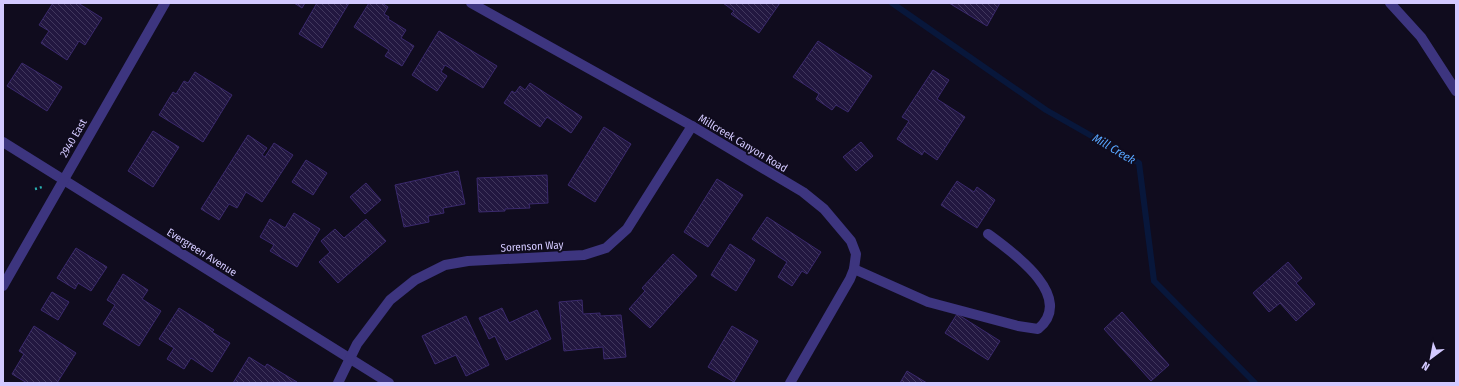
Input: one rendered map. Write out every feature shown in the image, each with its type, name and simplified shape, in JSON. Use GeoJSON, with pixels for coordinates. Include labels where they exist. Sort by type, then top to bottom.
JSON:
{"type":"FeatureCollection","features":[{"type":"Feature","properties":{"kind":"street","name":"2940 East"},"geometry":{"type":"LineString","coordinates":[[3,286],[165,3]]}},
{"type":"Feature","properties":{"kind":"street","name":"Millcreek Canyon Road"},"geometry":{"type":"LineString","coordinates":[[471,3],[692,126],[803,192],[824,208],[851,241],[856,254],[854,269],[850,279],[790,383]]}},
{"type":"Feature","properties":{"kind":"street"},"geometry":{"type":"LineString","coordinates":[[1390,3],[1421,37],[1456,91]]}},
{"type":"Feature","properties":{"kind":"street","name":"Sorenson Way"},"geometry":{"type":"LineString","coordinates":[[338,383],[351,360],[357,344],[390,300],[415,280],[445,265],[468,260],[584,255],[606,248],[627,229],[692,126]]}},
{"type":"Feature","properties":{"kind":"street","name":"Evergreen Avenue"},"geometry":{"type":"LineString","coordinates":[[3,142],[388,383]]}},
{"type":"Feature","properties":{"kind":"street"},"geometry":{"type":"LineString","coordinates":[[854,269],[928,302],[1018,326],[1038,329],[1046,320],[1049,312],[1049,297],[1045,288],[1029,268],[988,234]]}},
{"type":"Feature","properties":{"kind":"building"},"geometry":{"type":"Polygon","coordinates":[[[53,3],[78,3],[102,18],[85,45],[79,41],[67,60],[41,43],[49,31],[39,25],[53,3]]]}},
{"type":"Feature","properties":{"kind":"building"},"geometry":{"type":"Polygon","coordinates":[[[294,3],[305,3],[302,8],[294,3]]]}},
{"type":"Feature","properties":{"kind":"building"},"geometry":{"type":"Polygon","coordinates":[[[317,3],[349,3],[322,48],[299,34],[317,3]]]}},
{"type":"Feature","properties":{"kind":"building"},"geometry":{"type":"Polygon","coordinates":[[[369,3],[382,3],[388,7],[384,14],[389,17],[388,19],[406,30],[401,38],[414,46],[402,66],[385,56],[389,50],[354,27],[369,3]]]}},
{"type":"Feature","properties":{"kind":"building"},"geometry":{"type":"Polygon","coordinates":[[[723,3],[780,3],[759,33],[731,14],[734,11],[723,3]]]}},
{"type":"Feature","properties":{"kind":"building"},"geometry":{"type":"Polygon","coordinates":[[[949,3],[1000,3],[987,26],[949,3]]]}},
{"type":"Feature","properties":{"kind":"building"},"geometry":{"type":"Polygon","coordinates":[[[439,31],[497,66],[483,88],[445,65],[441,72],[447,76],[437,91],[412,75],[439,31]]]}},
{"type":"Feature","properties":{"kind":"building"},"geometry":{"type":"Polygon","coordinates":[[[818,41],[872,76],[848,112],[836,105],[832,110],[816,99],[819,94],[793,77],[818,41]]]}},
{"type":"Feature","properties":{"kind":"building"},"geometry":{"type":"Polygon","coordinates":[[[22,63],[62,87],[47,111],[7,86],[22,63]]]}},
{"type":"Feature","properties":{"kind":"building"},"geometry":{"type":"Polygon","coordinates":[[[933,70],[949,80],[937,99],[965,117],[937,160],[924,151],[922,155],[897,139],[909,121],[902,117],[933,70]]]}},
{"type":"Feature","properties":{"kind":"building"},"geometry":{"type":"Polygon","coordinates":[[[195,72],[232,95],[203,142],[159,115],[173,92],[176,94],[184,81],[188,83],[195,72]]]}},
{"type":"Feature","properties":{"kind":"building"},"geometry":{"type":"Polygon","coordinates":[[[530,83],[582,117],[571,133],[547,117],[540,127],[504,103],[512,91],[515,93],[520,86],[525,90],[530,83]]]}},
{"type":"Feature","properties":{"kind":"building"},"geometry":{"type":"Polygon","coordinates":[[[604,127],[631,144],[595,202],[568,185],[604,127]]]}},
{"type":"Feature","properties":{"kind":"building"},"geometry":{"type":"Polygon","coordinates":[[[153,131],[179,147],[153,187],[128,171],[153,131]]]}},
{"type":"Feature","properties":{"kind":"building"},"geometry":{"type":"Polygon","coordinates":[[[248,135],[267,148],[262,155],[265,157],[274,143],[293,155],[262,202],[246,192],[237,208],[229,204],[219,220],[201,209],[248,135]]]}},
{"type":"Feature","properties":{"kind":"building"},"geometry":{"type":"Polygon","coordinates":[[[861,142],[873,156],[856,171],[843,157],[861,142]]]}},
{"type":"Feature","properties":{"kind":"building"},"geometry":{"type":"Polygon","coordinates":[[[306,160],[327,173],[313,195],[292,182],[306,160]]]}},
{"type":"Feature","properties":{"kind":"building"},"geometry":{"type":"Polygon","coordinates":[[[458,171],[465,204],[443,208],[444,213],[428,216],[429,222],[404,227],[395,185],[458,171]]]}},
{"type":"Feature","properties":{"kind":"building"},"geometry":{"type":"Polygon","coordinates":[[[547,175],[548,203],[529,204],[530,208],[479,212],[477,178],[547,175]]]}},
{"type":"Feature","properties":{"kind":"building"},"geometry":{"type":"Polygon","coordinates":[[[717,179],[743,195],[708,247],[684,232],[717,179]]]}},
{"type":"Feature","properties":{"kind":"building"},"geometry":{"type":"Polygon","coordinates":[[[957,181],[974,192],[977,187],[995,200],[977,228],[941,205],[957,181]]]}},
{"type":"Feature","properties":{"kind":"building"},"geometry":{"type":"Polygon","coordinates":[[[366,183],[381,200],[365,214],[350,197],[366,183]]]}},
{"type":"Feature","properties":{"kind":"building"},"geometry":{"type":"Polygon","coordinates":[[[294,213],[320,229],[297,267],[270,251],[274,245],[260,237],[270,219],[285,228],[294,213]]]}},
{"type":"Feature","properties":{"kind":"building"},"geometry":{"type":"Polygon","coordinates":[[[767,217],[821,252],[807,274],[802,271],[792,286],[778,277],[787,262],[752,239],[767,217]]]}},
{"type":"Feature","properties":{"kind":"building"},"geometry":{"type":"Polygon","coordinates":[[[366,219],[386,241],[338,283],[319,262],[330,252],[321,241],[335,229],[344,238],[366,219]]]}},
{"type":"Feature","properties":{"kind":"building"},"geometry":{"type":"Polygon","coordinates":[[[730,244],[755,260],[736,291],[711,275],[730,244]]]}},
{"type":"Feature","properties":{"kind":"building"},"geometry":{"type":"Polygon","coordinates":[[[76,248],[107,267],[91,291],[78,283],[75,289],[57,278],[76,248]]]}},
{"type":"Feature","properties":{"kind":"building"},"geometry":{"type":"Polygon","coordinates":[[[673,254],[697,276],[650,328],[629,309],[645,291],[642,288],[673,254]]]}},
{"type":"Feature","properties":{"kind":"building"},"geometry":{"type":"Polygon","coordinates":[[[1288,262],[1302,278],[1296,283],[1315,304],[1296,321],[1280,303],[1269,312],[1253,293],[1288,262]]]}},
{"type":"Feature","properties":{"kind":"building"},"geometry":{"type":"Polygon","coordinates":[[[123,274],[148,290],[142,299],[161,311],[139,346],[103,324],[115,305],[107,300],[123,274]]]}},
{"type":"Feature","properties":{"kind":"building"},"geometry":{"type":"Polygon","coordinates":[[[52,292],[69,302],[58,320],[41,310],[52,292]]]}},
{"type":"Feature","properties":{"kind":"building"},"geometry":{"type":"Polygon","coordinates":[[[582,300],[583,314],[600,313],[600,316],[621,315],[626,357],[604,359],[603,347],[564,351],[559,302],[582,300]]]}},
{"type":"Feature","properties":{"kind":"building"},"geometry":{"type":"Polygon","coordinates":[[[179,308],[214,330],[212,332],[230,343],[212,372],[191,358],[184,369],[167,359],[174,348],[159,339],[179,308]]]}},
{"type":"Feature","properties":{"kind":"building"},"geometry":{"type":"Polygon","coordinates":[[[502,308],[509,323],[537,310],[551,339],[506,360],[495,336],[489,339],[479,318],[502,308]]]}},
{"type":"Feature","properties":{"kind":"building"},"geometry":{"type":"Polygon","coordinates":[[[1122,312],[1169,365],[1151,381],[1104,329],[1122,312]]]}},
{"type":"Feature","properties":{"kind":"building"},"geometry":{"type":"Polygon","coordinates":[[[957,314],[1000,341],[988,360],[945,333],[957,314]]]}},
{"type":"Feature","properties":{"kind":"building"},"geometry":{"type":"Polygon","coordinates":[[[466,316],[489,365],[466,376],[456,355],[435,364],[422,336],[466,316]]]}},
{"type":"Feature","properties":{"kind":"building"},"geometry":{"type":"Polygon","coordinates":[[[34,326],[76,353],[57,383],[27,383],[12,374],[24,354],[19,351],[34,326]]]}},
{"type":"Feature","properties":{"kind":"building"},"geometry":{"type":"Polygon","coordinates":[[[732,326],[758,341],[734,382],[708,367],[732,326]]]}},
{"type":"Feature","properties":{"kind":"building"},"geometry":{"type":"Polygon","coordinates":[[[249,357],[265,367],[267,364],[297,382],[233,383],[249,357]]]}},
{"type":"Feature","properties":{"kind":"building"},"geometry":{"type":"Polygon","coordinates":[[[907,371],[927,383],[900,383],[907,371]]]}},
{"type":"Feature","properties":{"kind":"waterway","name":"Mill Creek"},"geometry":{"type":"LineString","coordinates":[[892,3],[1046,110],[1139,163],[1154,281],[1255,383]]}}]}
